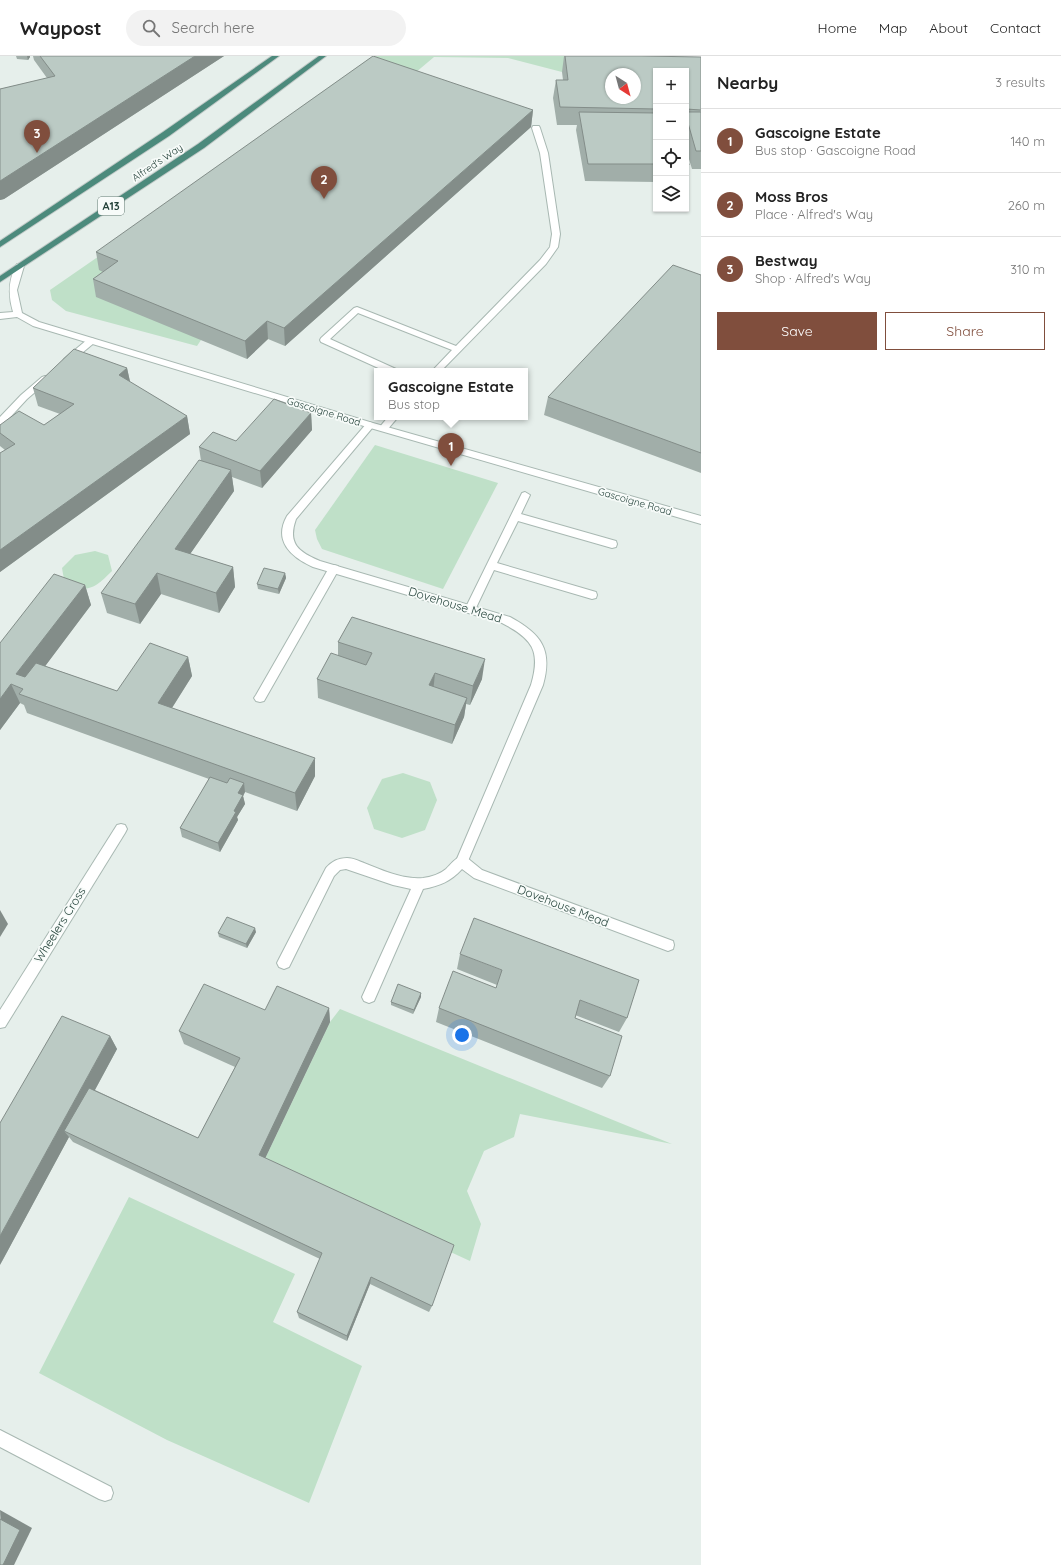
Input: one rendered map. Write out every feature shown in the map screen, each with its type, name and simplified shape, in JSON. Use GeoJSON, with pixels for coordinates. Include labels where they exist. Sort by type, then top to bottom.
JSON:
{"type":"FeatureCollection","features":[{"type":"Feature","properties":{"kind":"highway","name":"Alfred's Way"},"geometry":{"type":"LineString","coordinates":[[0,245],[166,134],[276,56]]}},
{"type":"Feature","properties":{"kind":"highway","name":"Alfred's Way"},"geometry":{"type":"LineString","coordinates":[[0,280],[201,146],[323,56]]}},
{"type":"Feature","properties":{"kind":"street"},"geometry":{"type":"LineString","coordinates":[[672,58],[701,56]]}},
{"type":"Feature","properties":{"kind":"street"},"geometry":{"type":"LineString","coordinates":[[439,368],[543,262],[554,247],[556,234],[546,165],[544,153],[536,128]]}},
{"type":"Feature","properties":{"kind":"street"},"geometry":{"type":"LineString","coordinates":[[0,316],[18,314],[12,293],[12,285],[20,266]]}},
{"type":"Feature","properties":{"kind":"street"},"geometry":{"type":"LineString","coordinates":[[386,368],[324,340],[357,310],[457,349]]}},
{"type":"Feature","properties":{"kind":"street","name":"Gascoigne Road"},"geometry":{"type":"LineString","coordinates":[[18,314],[36,324],[91,341],[370,425],[701,520]]}},
{"type":"Feature","properties":{"kind":"street"},"geometry":{"type":"LineString","coordinates":[[0,423],[24,397],[91,341]]}},
{"type":"Feature","properties":{"kind":"street"},"geometry":{"type":"LineString","coordinates":[[384,428],[391,420]]}},
{"type":"Feature","properties":{"kind":"street","name":"Dovehouse Mead"},"geometry":{"type":"LineString","coordinates":[[284,963],[330,872],[335,866],[342,863],[349,863],[405,884],[419,885],[432,883],[455,871],[462,861],[541,674],[541,652],[536,641],[528,632],[506,620],[306,560],[292,549],[287,534],[287,526],[296,510],[370,425]]}},
{"type":"Feature","properties":{"kind":"street"},"geometry":{"type":"LineString","coordinates":[[470,609],[525,495]]}},
{"type":"Feature","properties":{"kind":"street"},"geometry":{"type":"LineString","coordinates":[[514,516],[612,544]]}},
{"type":"Feature","properties":{"kind":"street"},"geometry":{"type":"LineString","coordinates":[[491,565],[592,595]]}},
{"type":"Feature","properties":{"kind":"street"},"geometry":{"type":"LineString","coordinates":[[260,698],[334,569]]}},
{"type":"Feature","properties":{"kind":"street","name":"Wheelers Cross"},"geometry":{"type":"LineString","coordinates":[[0,1022],[121,829]]}},
{"type":"Feature","properties":{"kind":"street","name":"Dovehouse Mead"},"geometry":{"type":"LineString","coordinates":[[462,861],[469,868],[483,876],[668,945]]}},
{"type":"Feature","properties":{"kind":"street"},"geometry":{"type":"LineString","coordinates":[[370,997],[419,885]]}},
{"type":"Feature","properties":{"kind":"street"},"geometry":{"type":"LineString","coordinates":[[0,1438],[105,1493]]}},
{"type":"Feature","properties":{"kind":"green space"},"geometry":{"type":"Polygon","coordinates":[[[373,56],[580,56],[562,72],[508,58],[434,57],[402,84],[122,279],[201,340],[197,346],[66,311],[52,300],[50,290],[196,189],[191,185],[373,56]]]}},
{"type":"Feature","properties":{"kind":"green space"},"geometry":{"type":"Polygon","coordinates":[[[375,445],[498,483],[443,589],[322,549],[317,539],[315,530],[375,445]]]}},
{"type":"Feature","properties":{"kind":"green space"},"geometry":{"type":"Polygon","coordinates":[[[95,551],[108,555],[112,571],[96,585],[86,589],[65,585],[62,568],[75,555],[95,551]]]}},
{"type":"Feature","properties":{"kind":"green space"},"geometry":{"type":"Polygon","coordinates":[[[403,773],[430,782],[437,800],[425,830],[402,838],[374,829],[367,808],[382,779],[403,773]]]}},
{"type":"Feature","properties":{"kind":"green space"},"geometry":{"type":"Polygon","coordinates":[[[340,1009],[672,1144],[520,1114],[514,1137],[484,1151],[467,1191],[481,1224],[470,1261],[262,1165],[330,1022],[340,1009]]]}},
{"type":"Feature","properties":{"kind":"green space"},"geometry":{"type":"Polygon","coordinates":[[[129,1197],[295,1274],[273,1322],[362,1366],[309,1503],[167,1440],[39,1373],[129,1197]]]}},
{"type":"Feature","properties":{"kind":"building"},"geometry":{"type":"Polygon","coordinates":[[[40,56],[195,56],[0,181],[0,89],[55,76],[40,56]]]}},
{"type":"Feature","properties":{"kind":"building"},"geometry":{"type":"Polygon","coordinates":[[[373,56],[533,110],[284,328],[267,321],[245,341],[93,279],[118,261],[96,252],[373,56]]]}},
{"type":"Feature","properties":{"kind":"building"},"geometry":{"type":"Polygon","coordinates":[[[565,56],[701,57],[701,110],[689,109],[689,68],[653,68],[653,109],[560,107],[556,80],[568,80],[565,56]]]}},
{"type":"Feature","properties":{"kind":"building"},"geometry":{"type":"Polygon","coordinates":[[[579,112],[653,113],[653,164],[588,164],[579,112]]]}},
{"type":"Feature","properties":{"kind":"building"},"geometry":{"type":"Polygon","coordinates":[[[689,112],[701,112],[701,151],[696,151],[689,126],[689,112]]]}},
{"type":"Feature","properties":{"kind":"building"},"geometry":{"type":"Polygon","coordinates":[[[673,265],[701,275],[701,453],[548,397],[673,265]]]}},
{"type":"Feature","properties":{"kind":"building"},"geometry":{"type":"Polygon","coordinates":[[[74,349],[127,368],[119,375],[187,416],[0,550],[0,453],[15,444],[0,433],[0,425],[19,411],[44,425],[74,404],[33,388],[74,349]]]}},
{"type":"Feature","properties":{"kind":"building"},"geometry":{"type":"Polygon","coordinates":[[[274,399],[311,413],[260,471],[199,447],[213,432],[236,441],[274,399]]]}},
{"type":"Feature","properties":{"kind":"building"},"geometry":{"type":"Polygon","coordinates":[[[199,460],[231,470],[175,549],[233,567],[216,593],[157,573],[135,604],[101,593],[199,460]]]}},
{"type":"Feature","properties":{"kind":"building"},"geometry":{"type":"Polygon","coordinates":[[[264,568],[285,573],[278,589],[257,584],[264,568]]]}},
{"type":"Feature","properties":{"kind":"building"},"geometry":{"type":"Polygon","coordinates":[[[54,574],[85,585],[16,674],[25,677],[36,663],[117,691],[150,643],[188,657],[158,703],[315,758],[295,793],[19,694],[23,689],[11,684],[0,699],[0,643],[54,574]]]}},
{"type":"Feature","properties":{"kind":"building"},"geometry":{"type":"Polygon","coordinates":[[[352,617],[485,659],[473,686],[435,673],[429,685],[467,698],[455,725],[317,679],[331,653],[366,665],[372,653],[338,642],[352,617]]]}},
{"type":"Feature","properties":{"kind":"building"},"geometry":{"type":"Polygon","coordinates":[[[210,777],[227,783],[230,778],[244,783],[238,793],[243,795],[234,811],[236,812],[218,843],[180,828],[210,777]]]}},
{"type":"Feature","properties":{"kind":"building"},"geometry":{"type":"Polygon","coordinates":[[[227,917],[255,928],[246,944],[218,933],[227,917]]]}},
{"type":"Feature","properties":{"kind":"building"},"geometry":{"type":"Polygon","coordinates":[[[474,918],[639,980],[627,1018],[580,1000],[575,1018],[622,1036],[610,1076],[439,1008],[453,971],[496,988],[502,970],[460,954],[474,918]]]}},
{"type":"Feature","properties":{"kind":"building"},"geometry":{"type":"Polygon","coordinates":[[[204,984],[265,1010],[277,986],[329,1008],[259,1155],[454,1245],[432,1306],[371,1277],[347,1336],[297,1312],[322,1253],[64,1131],[89,1088],[198,1138],[240,1058],[179,1031],[204,984]]]}},
{"type":"Feature","properties":{"kind":"building"},"geometry":{"type":"Polygon","coordinates":[[[398,984],[421,993],[414,1010],[391,1002],[398,984]]]}},
{"type":"Feature","properties":{"kind":"building"},"geometry":{"type":"Polygon","coordinates":[[[62,1016],[110,1036],[0,1236],[0,1123],[62,1016]]]}},
{"type":"Feature","properties":{"kind":"building"},"geometry":{"type":"Polygon","coordinates":[[[0,1519],[20,1530],[3,1565],[0,1565],[0,1519]]]}},
{"type":"Feature","properties":{"kind":"place","name":"Bestway"},"geometry":{"type":"Point","coordinates":[37,153]}},
{"type":"Feature","properties":{"kind":"place","name":"Moss Bros"},"geometry":{"type":"Point","coordinates":[324,199]}},
{"type":"Feature","properties":{"kind":"place","name":"Gascoigne Estate"},"geometry":{"type":"Point","coordinates":[451,466]}}]}
